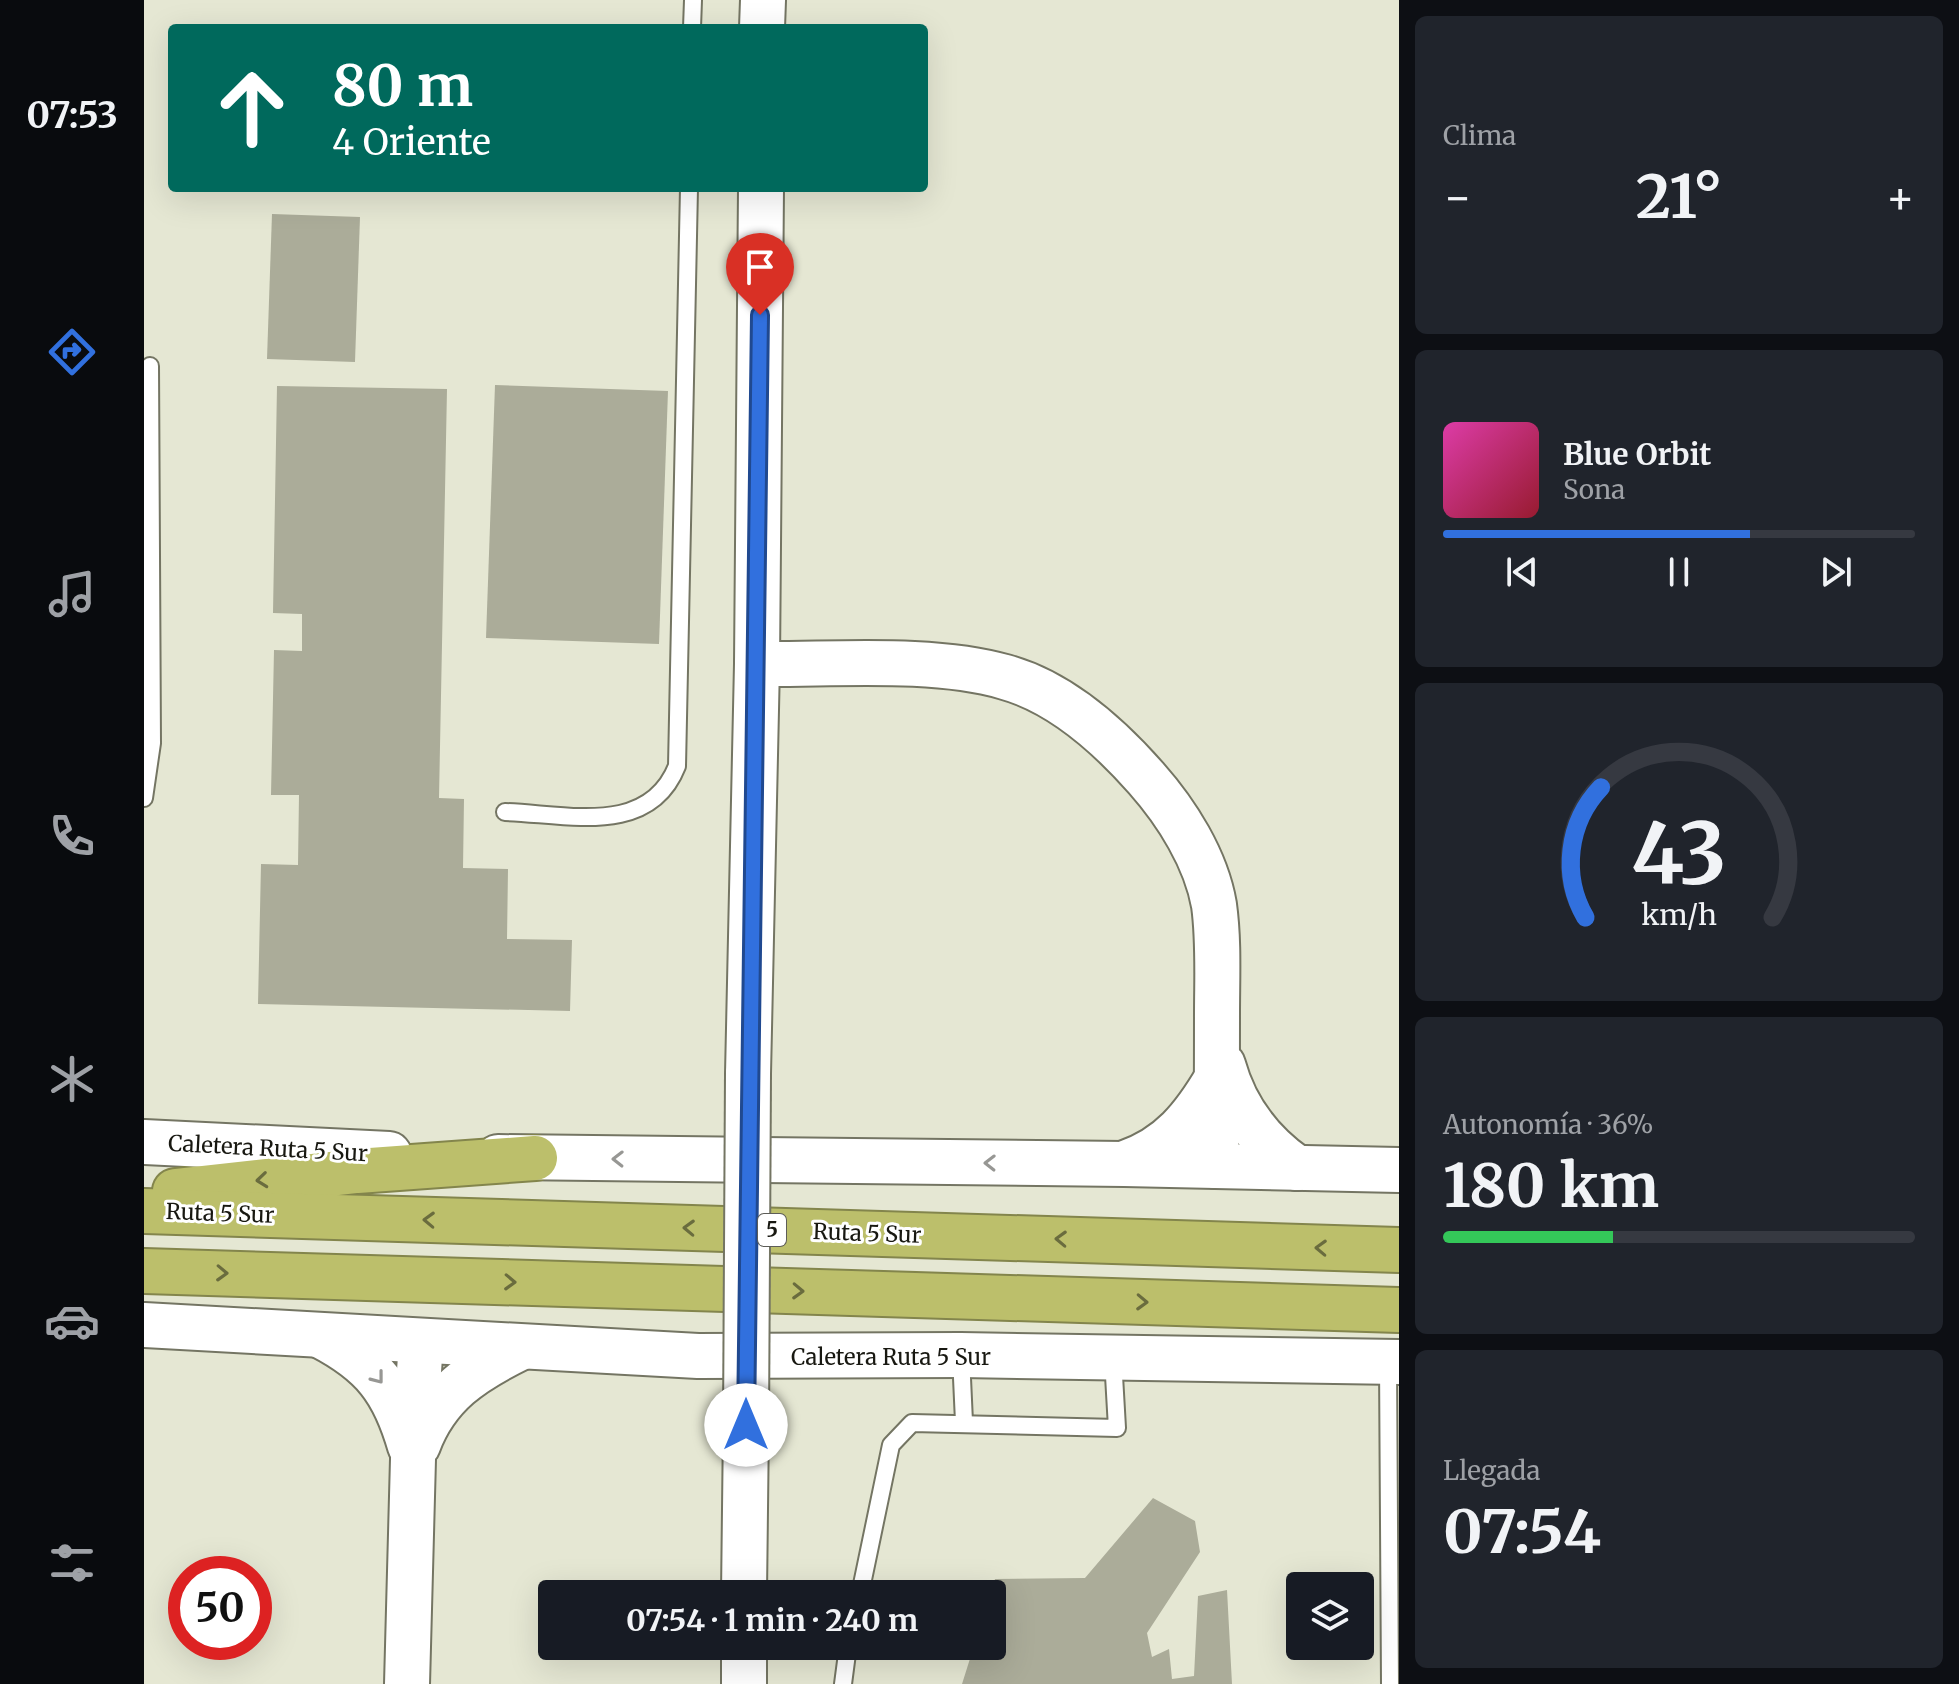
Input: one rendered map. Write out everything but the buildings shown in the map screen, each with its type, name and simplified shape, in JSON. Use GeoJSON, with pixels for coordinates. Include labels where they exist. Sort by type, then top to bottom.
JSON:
{"type":"FeatureCollection","features":[{"type":"Feature","properties":{"kind":"highway"},"geometry":{"type":"LineString","coordinates":[[144,1195],[284,1178],[535,1158]]}},
{"type":"Feature","properties":{"kind":"highway","name":"Ruta 5 Sur"},"geometry":{"type":"LineString","coordinates":[[144,1211],[1399,1250]]}},
{"type":"Feature","properties":{"kind":"highway"},"geometry":{"type":"LineString","coordinates":[[144,1271],[1399,1310]]}},
{"type":"Feature","properties":{"kind":"main road"},"geometry":{"type":"LineString","coordinates":[[762,24],[763,0]]}},
{"type":"Feature","properties":{"kind":"main road"},"geometry":{"type":"LineString","coordinates":[[744,1580],[761,192]]}},
{"type":"Feature","properties":{"kind":"main road"},"geometry":{"type":"LineString","coordinates":[[757,664],[893,665],[980,671],[1007,677],[1057,699],[1106,738],[1162,796],[1206,873],[1214,905],[1217,960],[1216,1166]]}},
{"type":"Feature","properties":{"kind":"main road"},"geometry":{"type":"LineString","coordinates":[[1124,1164],[1154,1151],[1181,1130],[1217,1061]]}},
{"type":"Feature","properties":{"kind":"main road"},"geometry":{"type":"LineString","coordinates":[[1217,1061],[1241,1111],[1263,1140],[1297,1168]]}},
{"type":"Feature","properties":{"kind":"main road","name":"Caletera Ruta 5 Sur"},"geometry":{"type":"LineString","coordinates":[[144,1142],[241,1149],[535,1158],[1399,1170]]}},
{"type":"Feature","properties":{"kind":"main road","name":"Caletera Ruta 5 Sur"},"geometry":{"type":"LineString","coordinates":[[144,1325],[315,1333],[520,1348],[767,1358],[961,1355],[1394,1362]]}},
{"type":"Feature","properties":{"kind":"main road"},"geometry":{"type":"LineString","coordinates":[[315,1333],[359,1358],[381,1381],[400,1413],[413,1459]]}},
{"type":"Feature","properties":{"kind":"main road"},"geometry":{"type":"LineString","coordinates":[[407,1684],[413,1459],[421,1342]]}},
{"type":"Feature","properties":{"kind":"main road"},"geometry":{"type":"LineString","coordinates":[[413,1459],[435,1410],[454,1387],[487,1364],[520,1348]]}},
{"type":"Feature","properties":{"kind":"main road"},"geometry":{"type":"LineString","coordinates":[[744,1660],[744,1684]]}},
{"type":"Feature","properties":{"kind":"lane"},"geometry":{"type":"LineString","coordinates":[[692,24],[693,0]]}},
{"type":"Feature","properties":{"kind":"lane"},"geometry":{"type":"LineString","coordinates":[[505,812],[628,814],[665,790],[677,766],[689,192]]}},
{"type":"Feature","properties":{"kind":"lane"},"geometry":{"type":"LineString","coordinates":[[144,798],[152,743],[150,366]]}},
{"type":"Feature","properties":{"kind":"lane"},"geometry":{"type":"LineString","coordinates":[[961,1355],[964,1422]]}},
{"type":"Feature","properties":{"kind":"lane"},"geometry":{"type":"LineString","coordinates":[[863,1580],[891,1445],[912,1423],[1117,1428],[1113,1358]]}},
{"type":"Feature","properties":{"kind":"lane"},"geometry":{"type":"LineString","coordinates":[[1390,1684],[1394,1362]]}},
{"type":"Feature","properties":{"kind":"lane"},"geometry":{"type":"LineString","coordinates":[[843,1684],[846,1660]]}},
{"type":"Feature","properties":{"kind":"route"},"geometry":{"type":"LineString","coordinates":[[746,1425],[748,1074],[757,664],[760,315]]}}]}
